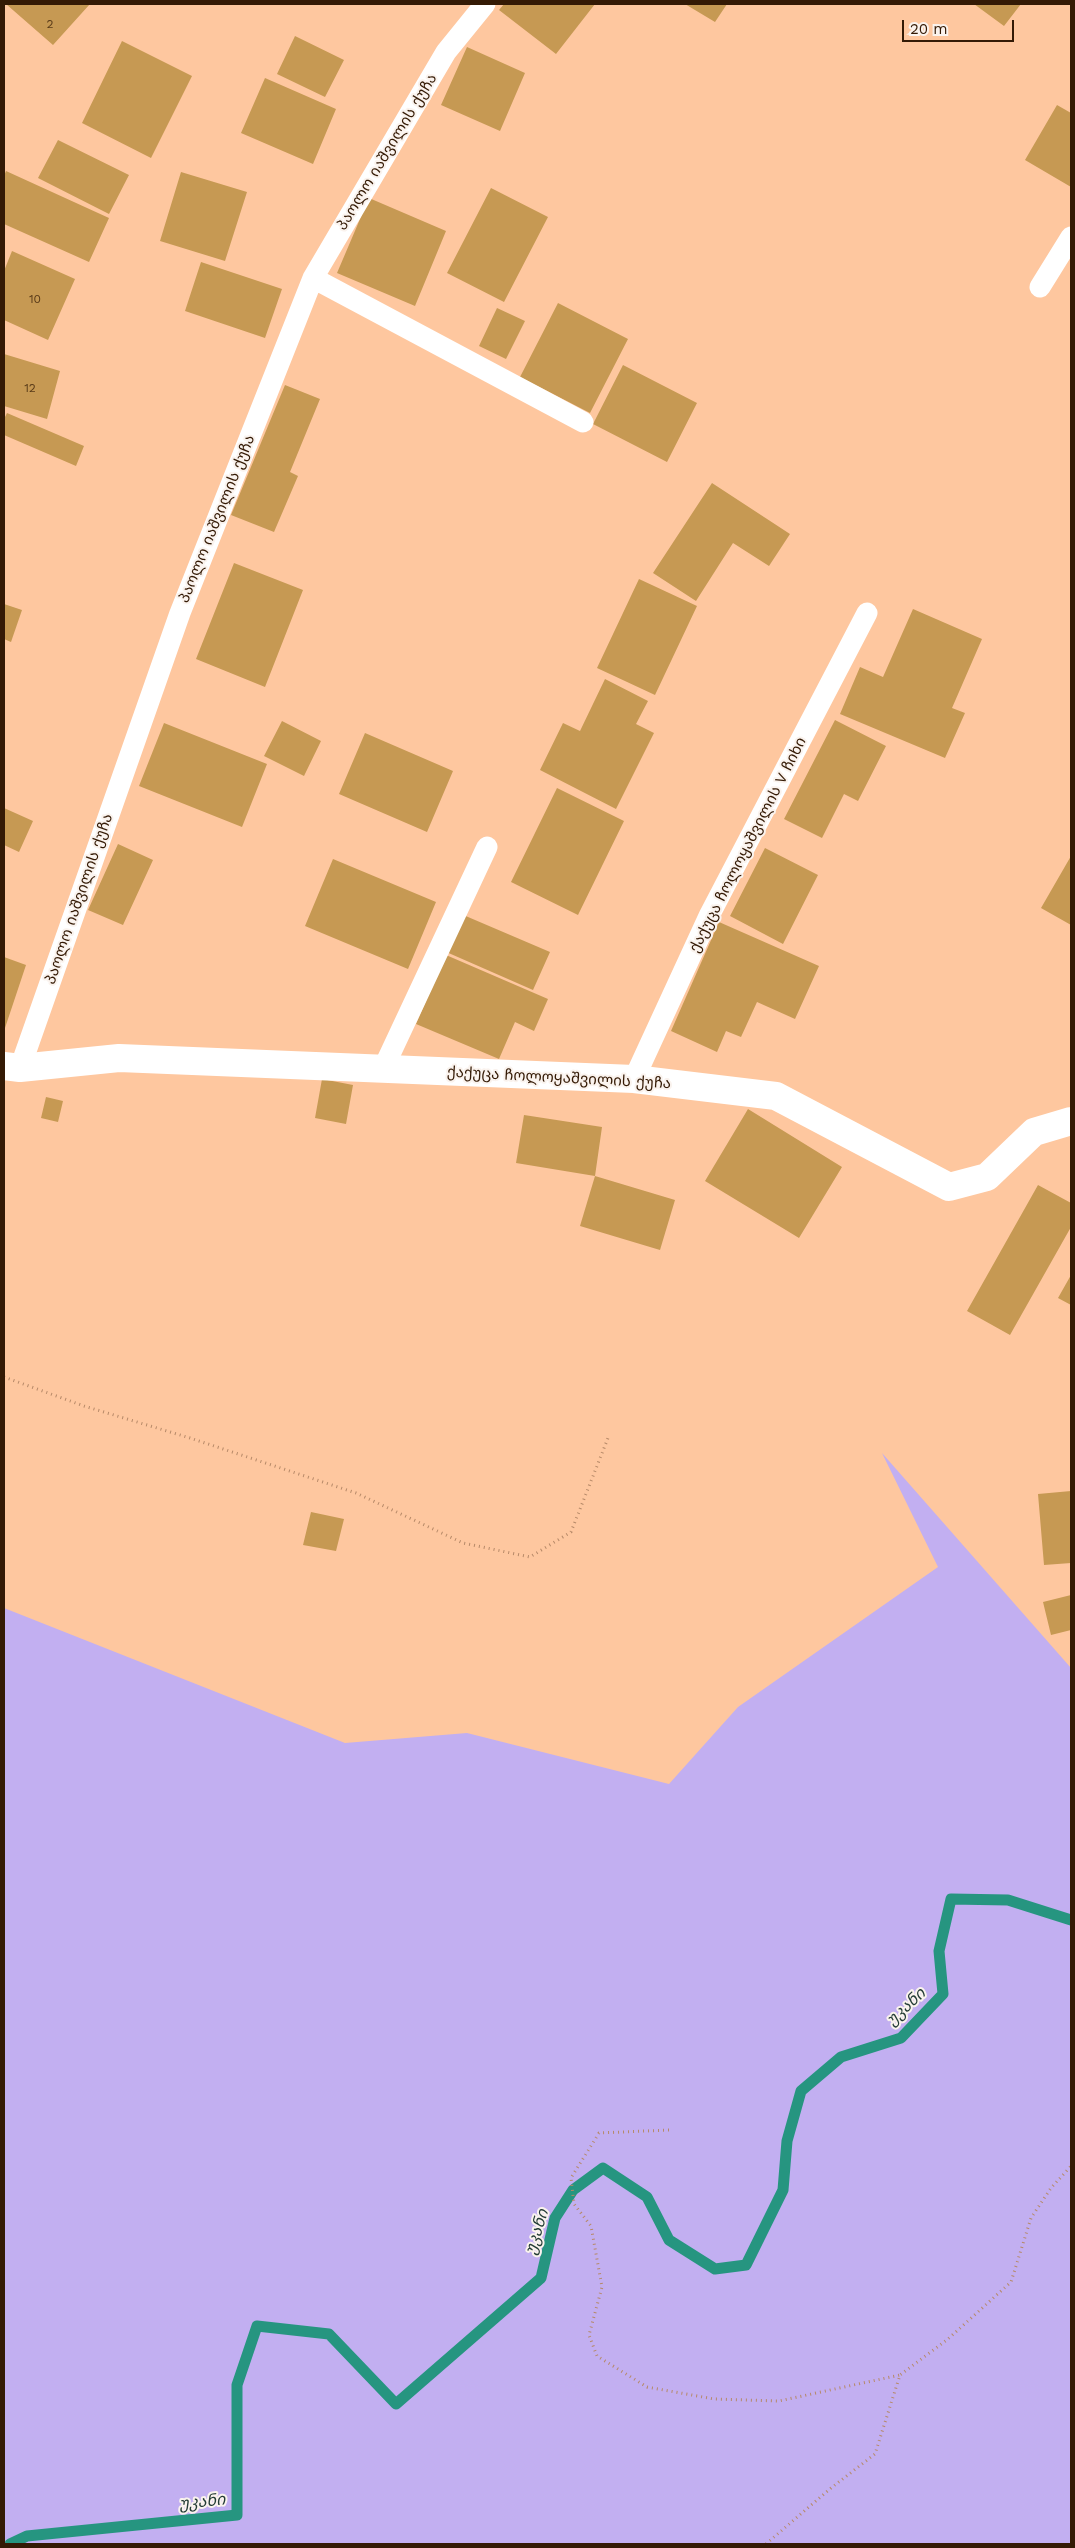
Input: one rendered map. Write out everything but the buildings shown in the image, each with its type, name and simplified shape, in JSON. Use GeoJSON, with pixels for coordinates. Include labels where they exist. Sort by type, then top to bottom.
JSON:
{"type":"FeatureCollection","features":[{"type":"Feature","properties":{"kind":"street","name":"ქაქუცა ჩოლოყაშვილის ქუჩა"},"geometry":{"type":"LineString","coordinates":[[12,1067],[119,1058],[634,1079],[776,1096],[949,1187],[987,1178],[1034,1132],[1071,1121]]}},
{"type":"Feature","properties":{"kind":"lane","name":"პაოლო იაშვილის ქუჩა"},"geometry":{"type":"LineString","coordinates":[[12,1067],[180,612],[313,278],[446,52],[486,4]]}},
{"type":"Feature","properties":{"kind":"lane"},"geometry":{"type":"LineString","coordinates":[[1040,287],[1071,237]]}},
{"type":"Feature","properties":{"kind":"lane"},"geometry":{"type":"LineString","coordinates":[[313,278],[583,422]]}},
{"type":"Feature","properties":{"kind":"lane","name":"ქაქუცა ჩოლოყაშვილის V ჩიხი"},"geometry":{"type":"LineString","coordinates":[[634,1079],[710,914],[867,613]]}},
{"type":"Feature","properties":{"kind":"lane"},"geometry":{"type":"LineString","coordinates":[[383,1070],[487,847]]}},
{"type":"Feature","properties":{"kind":"path"},"geometry":{"type":"LineString","coordinates":[[4,1377],[84,1406],[190,1438],[356,1493],[463,1542],[530,1557],[572,1532],[608,1438]]}},
{"type":"Feature","properties":{"kind":"path"},"geometry":{"type":"LineString","coordinates":[[669,2130],[599,2134],[572,2178],[574,2204],[591,2226],[602,2287],[589,2335],[597,2356],[647,2387],[714,2399],[779,2401],[900,2375],[948,2339],[1010,2282],[1031,2218],[1052,2188],[1071,2166]]}},
{"type":"Feature","properties":{"kind":"path"},"geometry":{"type":"LineString","coordinates":[[766,2544],[831,2488],[875,2454],[900,2375]]}},
{"type":"Feature","properties":{"kind":"shaded area"},"geometry":{"type":"Polygon","coordinates":[[[882,1453],[1071,1668],[1071,2544],[4,2544],[4,1608],[345,1743],[467,1733],[669,1784],[738,1707],[938,1567],[882,1453]]]}},
{"type":"Feature","properties":{"kind":"waterway","name":"უკანი"},"geometry":{"type":"LineString","coordinates":[[10,2544],[27,2536],[237,2515],[237,2385],[257,2326],[329,2334],[396,2404],[541,2278],[555,2218],[573,2190],[603,2168],[647,2197],[669,2240],[715,2269],[746,2265],[783,2190],[787,2141],[801,2091],[841,2057],[901,2038],[943,1994],[939,1951],[951,1899],[1008,1900],[1071,1920]]}}]}
